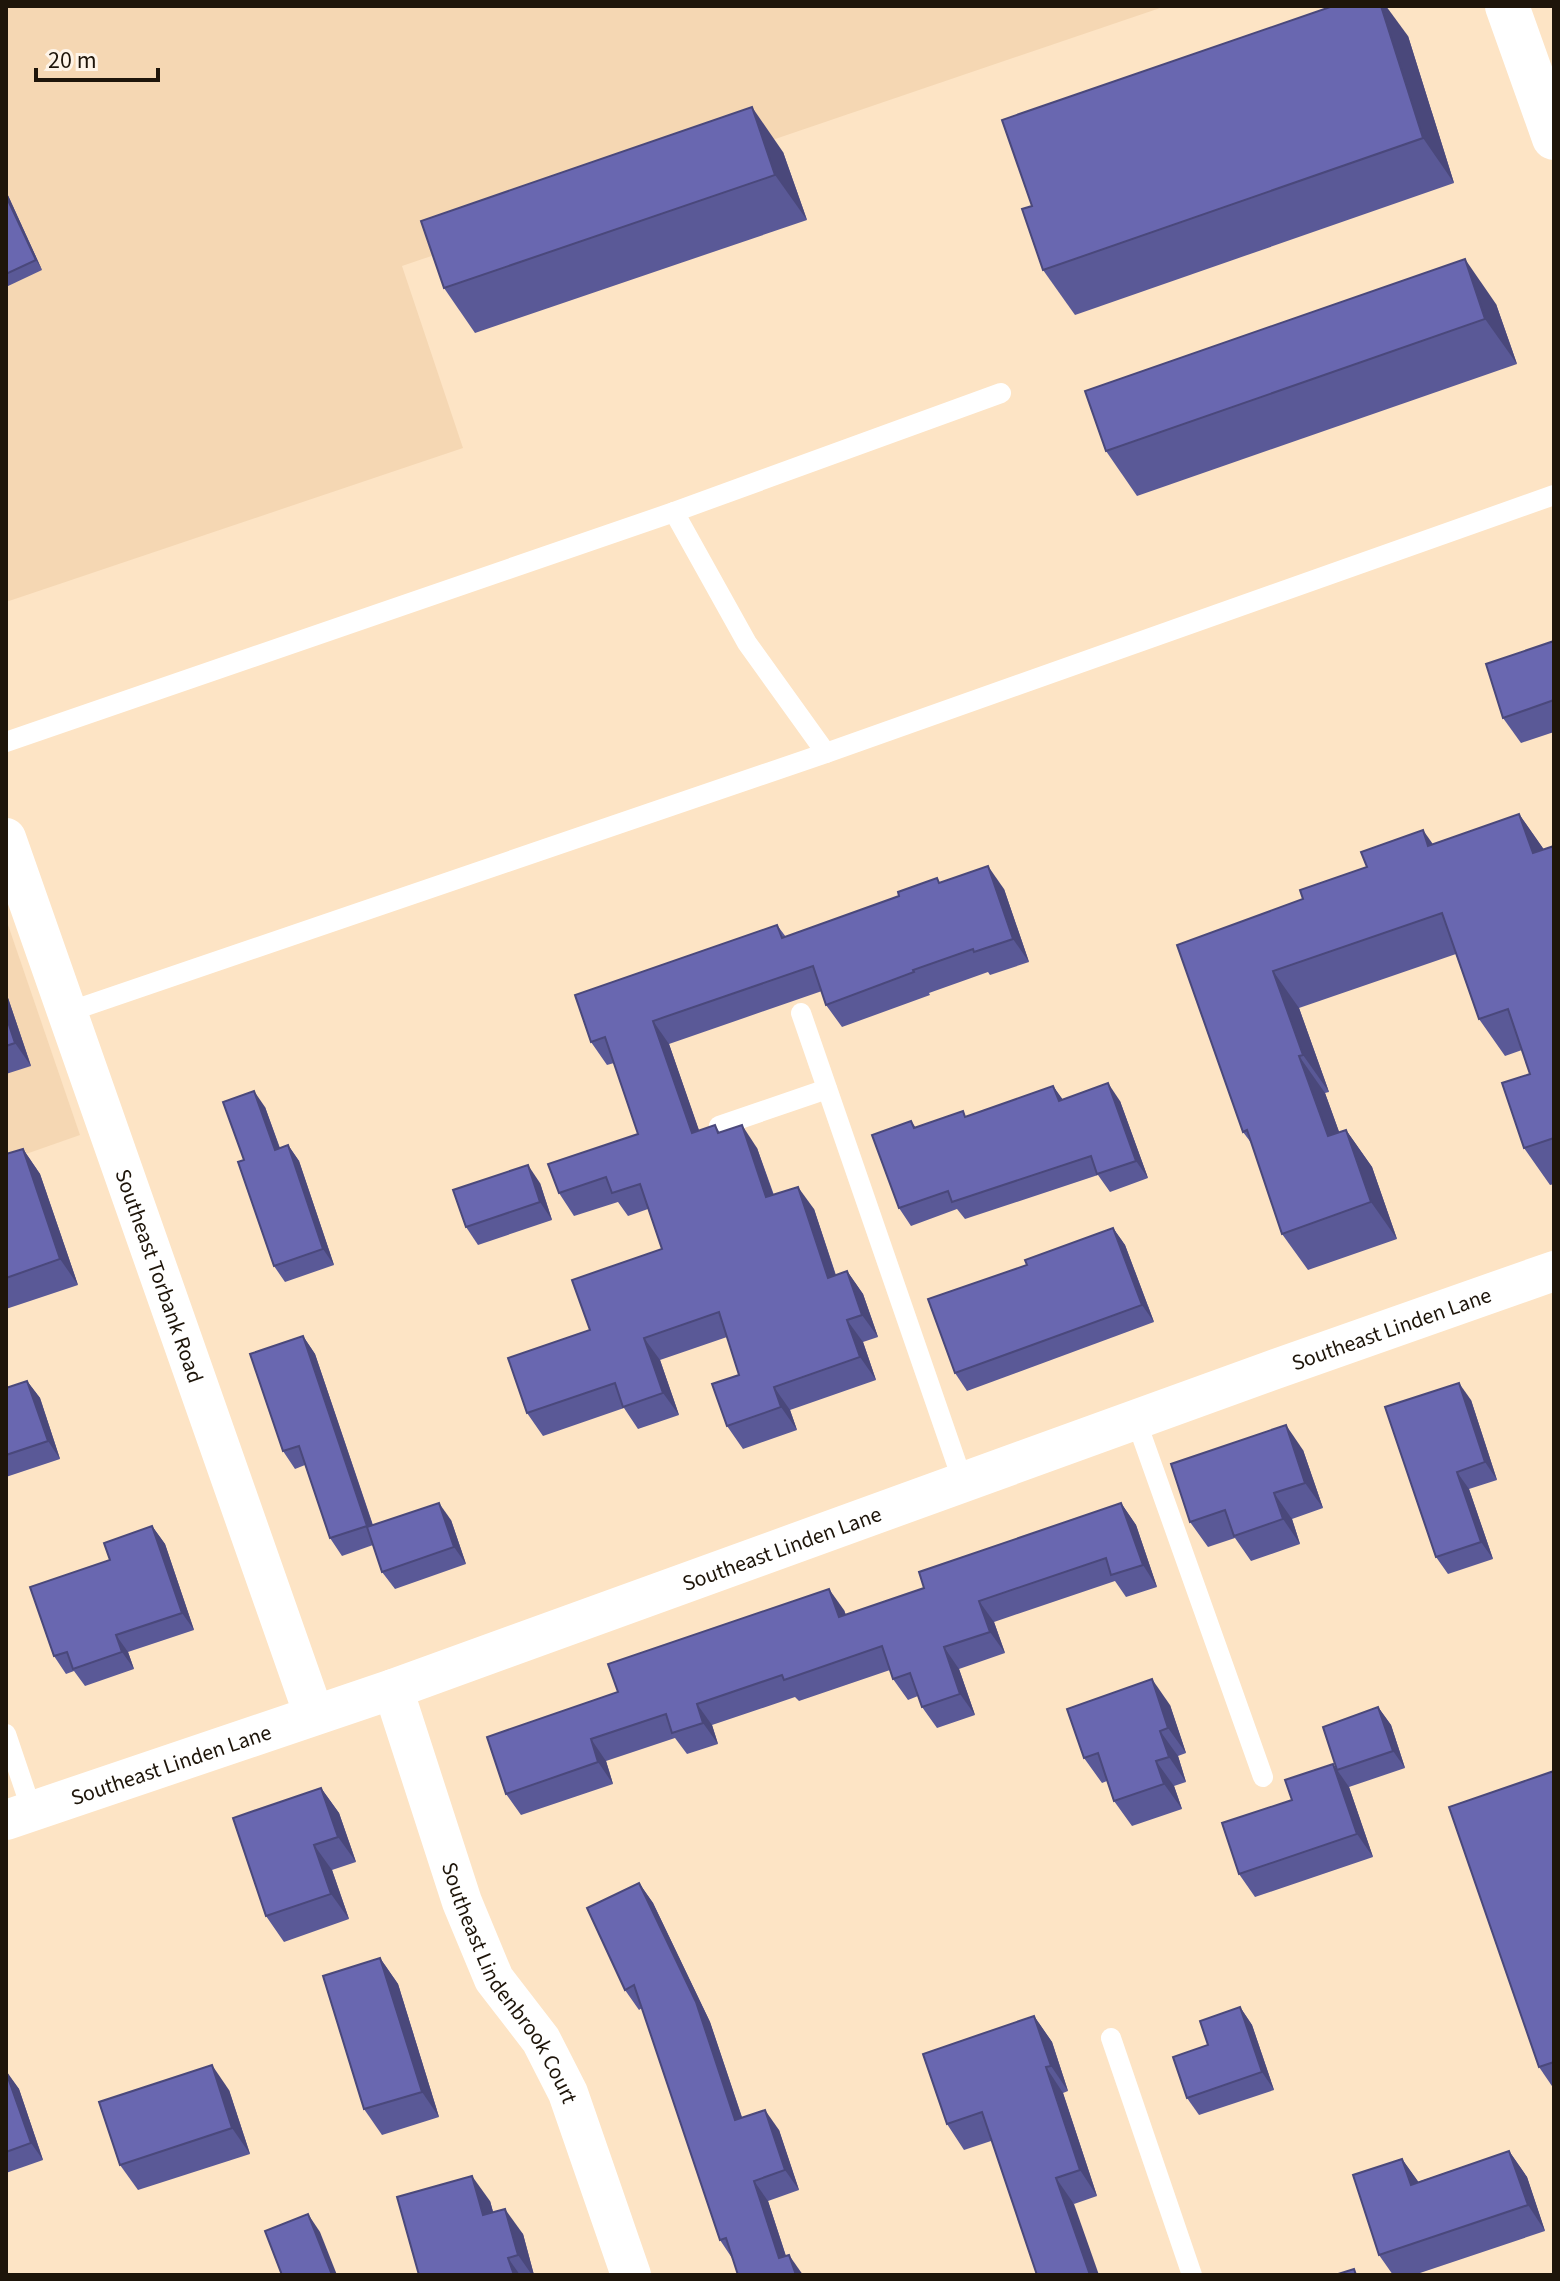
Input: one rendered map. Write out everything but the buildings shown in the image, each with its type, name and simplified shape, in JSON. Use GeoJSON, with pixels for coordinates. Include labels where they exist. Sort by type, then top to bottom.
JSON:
{"type":"FeatureCollection","features":[{"type":"Feature","properties":{"kind":"street"},"geometry":{"type":"LineString","coordinates":[[1507,6],[1554,138]]}},
{"type":"Feature","properties":{"kind":"street","name":"Southeast Torbank Road"},"geometry":{"type":"LineString","coordinates":[[6,838],[314,1715]]}},
{"type":"Feature","properties":{"kind":"street","name":"Southeast Linden Lane"},"geometry":{"type":"LineString","coordinates":[[19,1815],[393,1689],[1554,1271]]}},
{"type":"Feature","properties":{"kind":"street","name":"Southeast Lindenbrook Court"},"geometry":{"type":"LineString","coordinates":[[393,1689],[462,1902],[494,1979],[541,2040],[568,2093],[631,2275]]}},
{"type":"Feature","properties":{"kind":"lane"},"geometry":{"type":"LineString","coordinates":[[6,742],[674,512],[1001,393]]}},
{"type":"Feature","properties":{"kind":"lane"},"geometry":{"type":"LineString","coordinates":[[68,1012],[826,753],[1554,495]]}},
{"type":"Feature","properties":{"kind":"lane"},"geometry":{"type":"LineString","coordinates":[[674,512],[747,643],[826,753]]}},
{"type":"Feature","properties":{"kind":"lane"},"geometry":{"type":"LineString","coordinates":[[801,1013],[963,1482]]}},
{"type":"Feature","properties":{"kind":"lane"},"geometry":{"type":"LineString","coordinates":[[719,1126],[827,1089]]}},
{"type":"Feature","properties":{"kind":"lane"},"geometry":{"type":"LineString","coordinates":[[1136,1420],[1263,1777]]}},
{"type":"Feature","properties":{"kind":"lane"},"geometry":{"type":"LineString","coordinates":[[6,1734],[19,1815]]}},
{"type":"Feature","properties":{"kind":"lane"},"geometry":{"type":"LineString","coordinates":[[1111,2038],[1192,2275]]}},
{"type":"Feature","properties":{"kind":"shaded area"},"geometry":{"type":"Polygon","coordinates":[[[6,6],[1166,6],[402,266],[463,448],[6,602],[6,6]]]}},
{"type":"Feature","properties":{"kind":"shaded area"},"geometry":{"type":"Polygon","coordinates":[[[6,919],[80,1135],[6,1161],[6,919]]]}}]}
